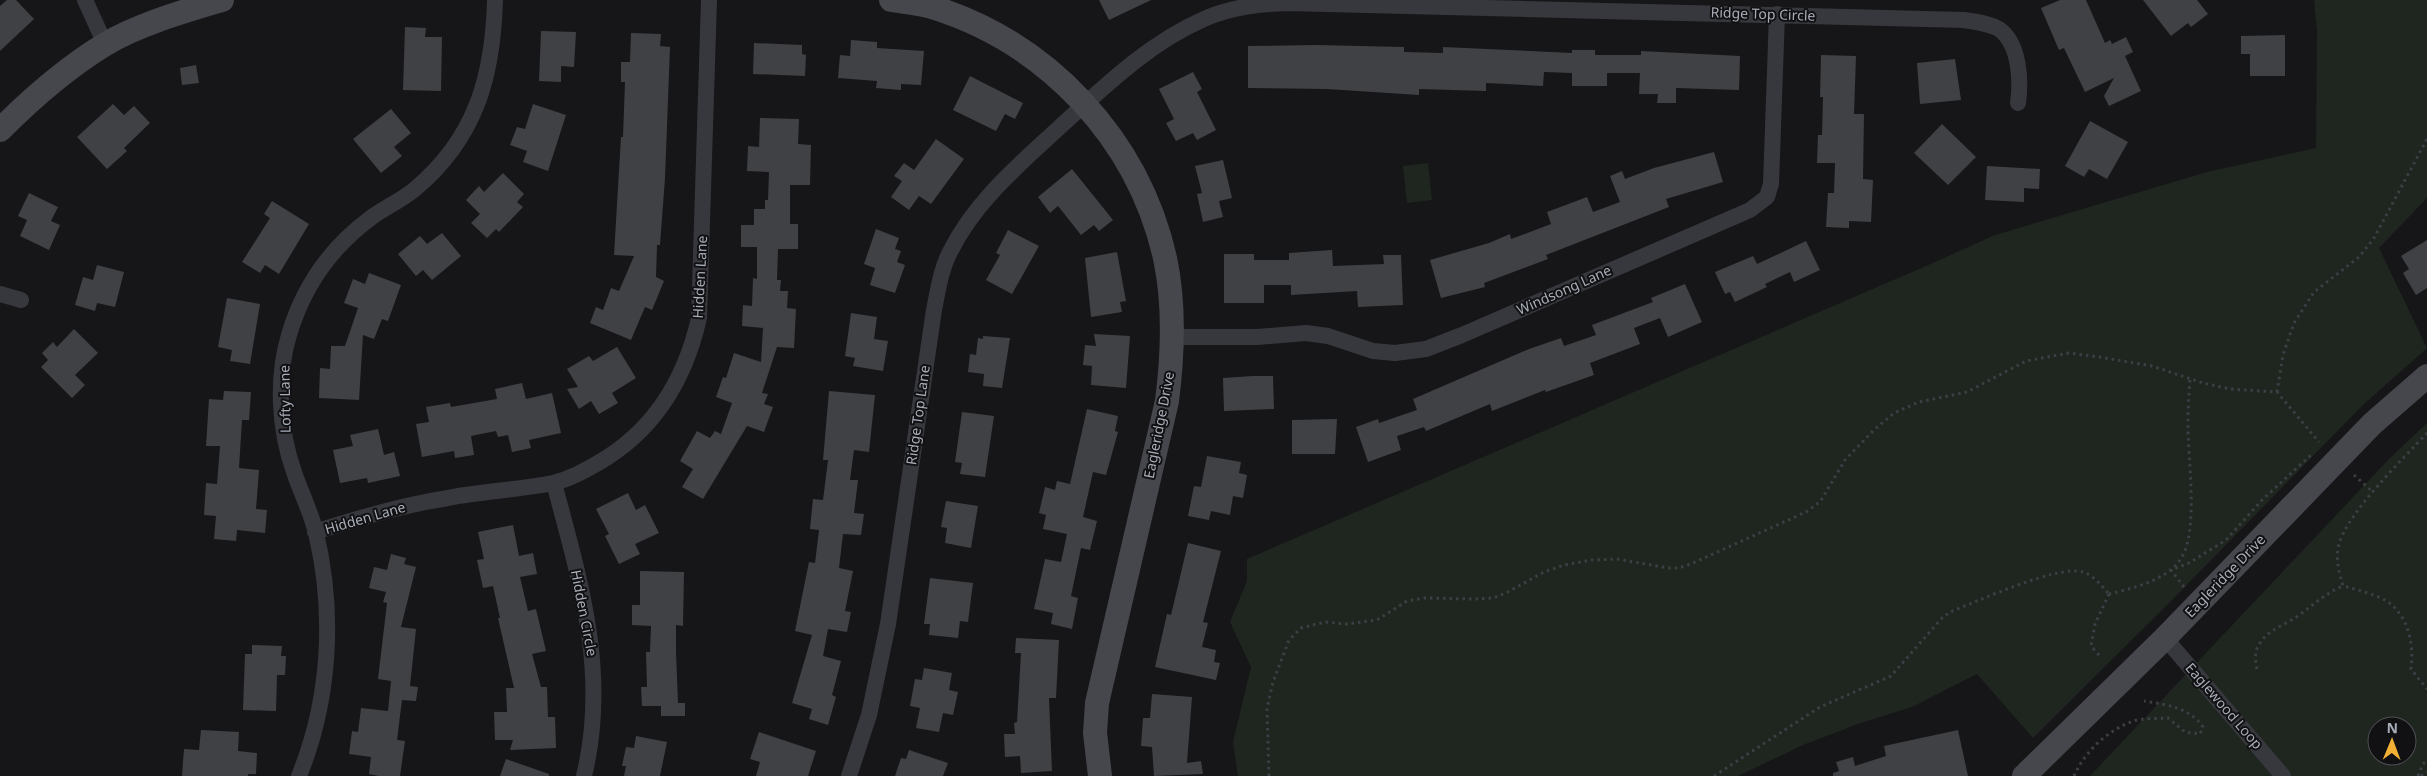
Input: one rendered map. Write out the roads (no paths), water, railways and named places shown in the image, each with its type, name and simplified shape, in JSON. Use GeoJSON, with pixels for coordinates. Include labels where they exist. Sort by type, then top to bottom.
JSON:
{"type":"FeatureCollection","features":[{"type":"Feature","properties":{"kind":"main road"},"geometry":{"type":"LineString","coordinates":[[0,130],[29,101],[105,44],[184,11],[222,0]]}},
{"type":"Feature","properties":{"kind":"main road","name":"Eagleridge Drive"},"geometry":{"type":"LineString","coordinates":[[891,0],[932,3],[1004,37],[1037,59],[1073,90],[1122,154],[1140,186],[1154,220],[1165,259],[1172,337],[1167,401],[1097,703],[1095,733],[1100,776]]}},
{"type":"Feature","properties":{"kind":"main road","name":"Eagleridge Drive"},"geometry":{"type":"LineString","coordinates":[[2024,776],[2165,638],[2372,424],[2427,376]]}},
{"type":"Feature","properties":{"kind":"street"},"geometry":{"type":"LineString","coordinates":[[85,0],[105,44]]}},
{"type":"Feature","properties":{"kind":"street","name":"Lofty Lane"},"geometry":{"type":"LineString","coordinates":[[299,776],[312,744],[326,666],[326,604],[316,532],[288,453],[283,417],[284,357],[294,318],[313,279],[340,245],[372,217],[414,190],[448,156],[463,132],[477,107],[486,82],[491,57],[495,0]]}},
{"type":"Feature","properties":{"kind":"street","name":"Hidden Lane"},"geometry":{"type":"LineString","coordinates":[[316,532],[445,498],[554,483],[572,477],[607,458],[641,432],[668,398],[689,356],[699,318],[709,0]]}},
{"type":"Feature","properties":{"kind":"street","name":"Ridge Top Circle"},"geometry":{"type":"LineString","coordinates":[[1085,104],[1155,46],[1204,19],[1258,4],[1359,2],[1964,20],[1986,23],[2000,30],[2016,57],[2020,88],[2018,103]]}},
{"type":"Feature","properties":{"kind":"street","name":"Windsong Lane"},"geometry":{"type":"LineString","coordinates":[[1172,337],[1242,337],[1306,333],[1328,336],[1374,351],[1395,353],[1426,348],[1447,341],[1750,210],[1768,196],[1771,184],[1777,14]]}},
{"type":"Feature","properties":{"kind":"street","name":"Ridge Top Lane"},"geometry":{"type":"LineString","coordinates":[[849,776],[869,715],[888,624],[940,278],[950,252],[966,225],[990,194],[1085,104]]}},
{"type":"Feature","properties":{"kind":"street"},"geometry":{"type":"LineString","coordinates":[[0,294],[21,300]]}},
{"type":"Feature","properties":{"kind":"street","name":"Hidden Circle"},"geometry":{"type":"LineString","coordinates":[[554,483],[586,611],[593,654],[593,718],[584,776]]}},
{"type":"Feature","properties":{"kind":"street","name":"Eaglewood Loop"},"geometry":{"type":"LineString","coordinates":[[2165,638],[2283,776]]}}]}
